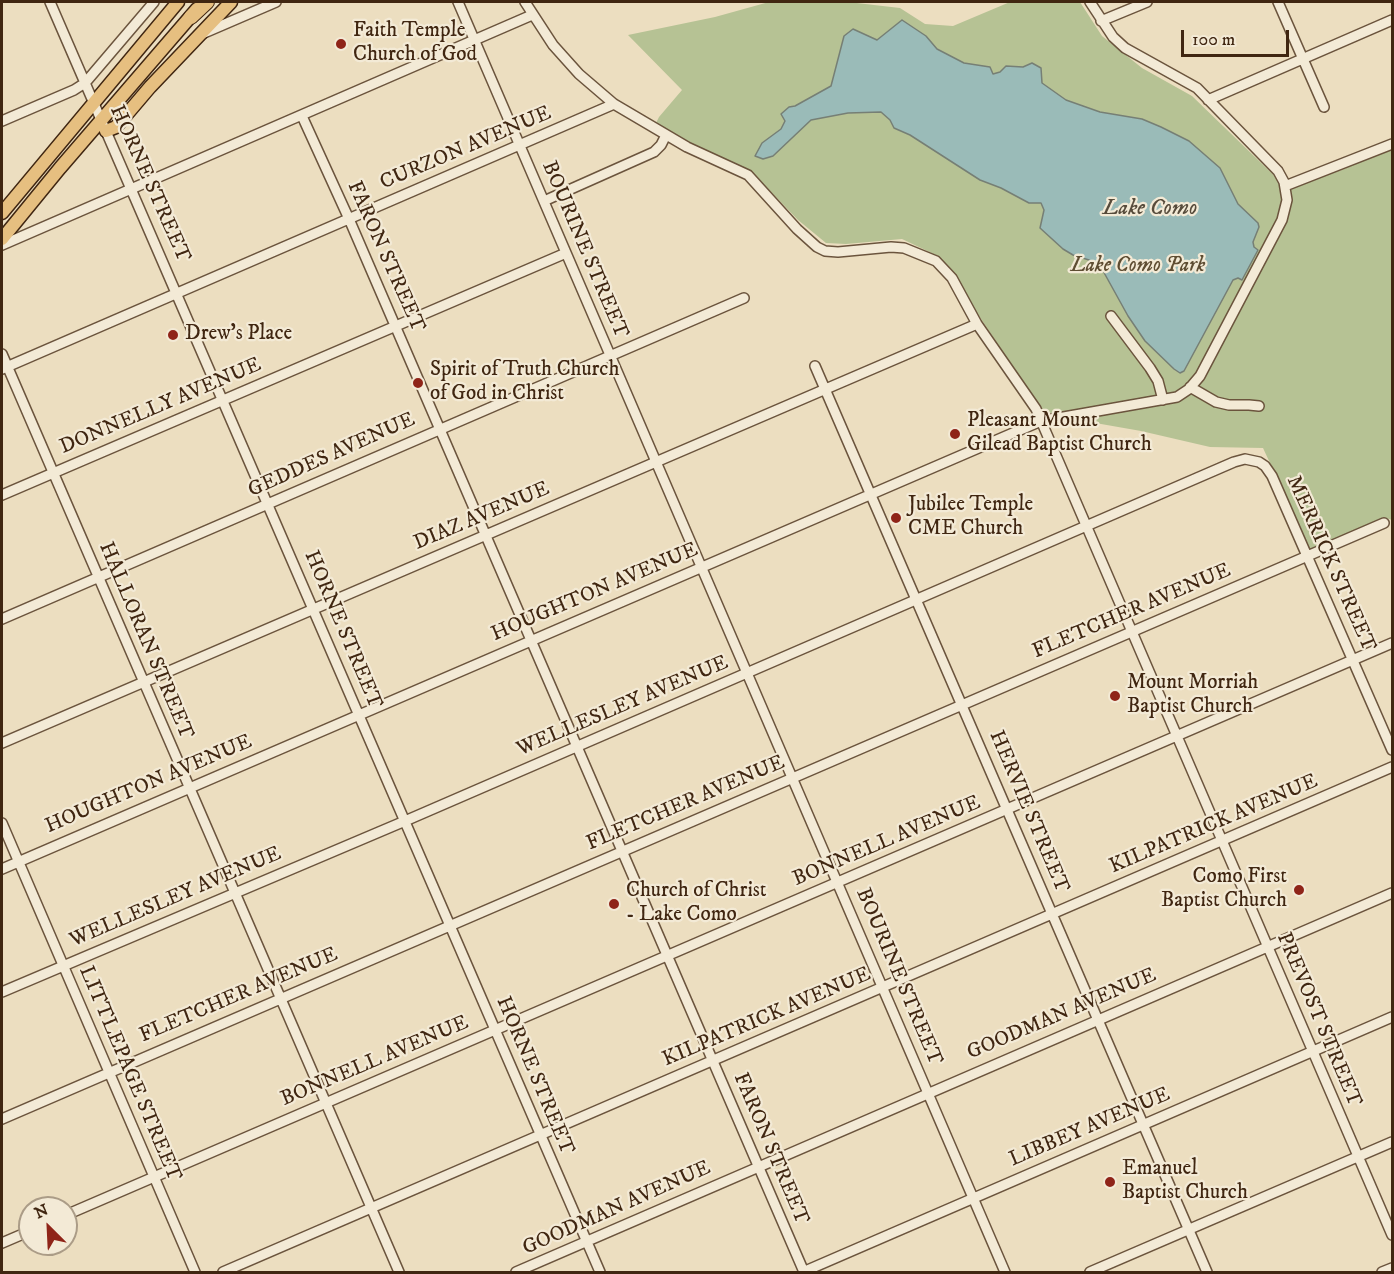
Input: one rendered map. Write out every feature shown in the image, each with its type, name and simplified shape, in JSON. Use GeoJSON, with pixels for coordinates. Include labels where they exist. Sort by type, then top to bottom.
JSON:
{"type":"FeatureCollection","features":[{"type":"Feature","properties":{"kind":"highway"},"geometry":{"type":"LineString","coordinates":[[191,17],[205,2]]}},
{"type":"Feature","properties":{"kind":"main road"},"geometry":{"type":"LineString","coordinates":[[2,213],[178,2]]}},
{"type":"Feature","properties":{"kind":"main road"},"geometry":{"type":"LineString","coordinates":[[104,126],[117,127],[231,2]]}},
{"type":"Feature","properties":{"kind":"main road"},"geometry":{"type":"LineString","coordinates":[[2,239],[104,126],[191,17]]}},
{"type":"Feature","properties":{"kind":"street","name":"HORNE STREET"},"geometry":{"type":"LineString","coordinates":[[50,2],[600,1272]]}},
{"type":"Feature","properties":{"kind":"street"},"geometry":{"type":"LineString","coordinates":[[2,121],[85,83],[154,2]]}},
{"type":"Feature","properties":{"kind":"street"},"geometry":{"type":"LineString","coordinates":[[198,36],[257,5],[276,2]]}},
{"type":"Feature","properties":{"kind":"street","name":"BOURINE STREET"},"geometry":{"type":"LineString","coordinates":[[458,2],[1005,1272]]}},
{"type":"Feature","properties":{"kind":"street","name":"PREVOST STREET"},"geometry":{"type":"LineString","coordinates":[[525,2],[559,52],[579,74],[614,104],[687,147],[748,175],[797,229],[817,247],[838,252],[904,248],[936,261],[952,278],[976,324],[1036,409],[1392,1235]]}},
{"type":"Feature","properties":{"kind":"street"},"geometry":{"type":"LineString","coordinates":[[1090,2],[1113,37],[1125,48],[1186,80],[1208,100],[1278,171],[1285,186],[1392,144]]}},
{"type":"Feature","properties":{"kind":"street"},"geometry":{"type":"LineString","coordinates":[[1101,21],[1147,2]]}},
{"type":"Feature","properties":{"kind":"street"},"geometry":{"type":"LineString","coordinates":[[1278,2],[1324,107]]}},
{"type":"Feature","properties":{"kind":"street"},"geometry":{"type":"LineString","coordinates":[[2,245],[532,15]]}},
{"type":"Feature","properties":{"kind":"street"},"geometry":{"type":"LineString","coordinates":[[1208,100],[1392,20]]}},
{"type":"Feature","properties":{"kind":"street","name":"CURZON AVENUE"},"geometry":{"type":"LineString","coordinates":[[4,368],[614,104]]}},
{"type":"Feature","properties":{"kind":"street","name":"FARON STREET"},"geometry":{"type":"LineString","coordinates":[[302,116],[396,326],[803,1272]]}},
{"type":"Feature","properties":{"kind":"street"},"geometry":{"type":"LineString","coordinates":[[544,201],[654,152],[666,135]]}},
{"type":"Feature","properties":{"kind":"street","name":"HOUGHTON AVENUE"},"geometry":{"type":"LineString","coordinates":[[2,869],[1041,421],[1177,397],[1190,387],[1204,369],[1282,220],[1287,200],[1285,186]]}},
{"type":"Feature","properties":{"kind":"street","name":"DONNELLY AVENUE"},"geometry":{"type":"LineString","coordinates":[[2,495],[566,253]]}},
{"type":"Feature","properties":{"kind":"street","name":"GEDDES AVENUE"},"geometry":{"type":"LineString","coordinates":[[2,619],[744,298]]}},
{"type":"Feature","properties":{"kind":"street"},"geometry":{"type":"LineString","coordinates":[[1111,316],[1158,381],[1162,400]]}},
{"type":"Feature","properties":{"kind":"street","name":"DIAZ AVENUE"},"geometry":{"type":"LineString","coordinates":[[2,743],[976,324]]}},
{"type":"Feature","properties":{"kind":"street","name":"HALLORAN STREET"},"geometry":{"type":"LineString","coordinates":[[2,354],[4,368],[53,473],[399,1272]]}},
{"type":"Feature","properties":{"kind":"street","name":"HERVIE STREET"},"geometry":{"type":"LineString","coordinates":[[815,366],[1207,1272]]}},
{"type":"Feature","properties":{"kind":"street"},"geometry":{"type":"LineString","coordinates":[[1190,387],[1222,404],[1259,406]]}},
{"type":"Feature","properties":{"kind":"street","name":"WELLESLEY AVENUE"},"geometry":{"type":"LineString","coordinates":[[2,992],[405,821],[1234,462],[1245,459],[1259,462]]}},
{"type":"Feature","properties":{"kind":"street","name":"MERRICK STREET"},"geometry":{"type":"LineString","coordinates":[[1259,462],[1272,476],[1392,750]]}},
{"type":"Feature","properties":{"kind":"street","name":"FLETCHER AVENUE"},"geometry":{"type":"LineString","coordinates":[[2,1119],[1384,523]]}},
{"type":"Feature","properties":{"kind":"street","name":"BONNELL AVENUE"},"geometry":{"type":"LineString","coordinates":[[78,1210],[1392,643]]}},
{"type":"Feature","properties":{"kind":"street","name":"KILPATRICK AVENUE"},"geometry":{"type":"LineString","coordinates":[[223,1272],[1392,767]]}},
{"type":"Feature","properties":{"kind":"street","name":"LITTLEPAGE STREET"},"geometry":{"type":"LineString","coordinates":[[2,823],[195,1272]]}},
{"type":"Feature","properties":{"kind":"street","name":"GOODMAN AVENUE"},"geometry":{"type":"LineString","coordinates":[[516,1272],[1392,893]]}},
{"type":"Feature","properties":{"kind":"street","name":"LIBBEY AVENUE"},"geometry":{"type":"LineString","coordinates":[[803,1272],[1392,1017]]}},
{"type":"Feature","properties":{"kind":"street"},"geometry":{"type":"LineString","coordinates":[[1090,1272],[1392,1142]]}},
{"type":"Feature","properties":{"kind":"street"},"geometry":{"type":"LineString","coordinates":[[2,1243],[18,1236]]}},
{"type":"Feature","properties":{"kind":"street"},"geometry":{"type":"LineString","coordinates":[[1382,1272],[1392,1268]]}},
{"type":"Feature","properties":{"kind":"green space","name":"Lake Como Park"},"geometry":{"type":"Polygon","coordinates":[[[769,2],[848,2],[900,8],[925,24],[953,26],[1010,2],[1080,2],[1102,36],[1142,68],[1192,96],[1285,186],[1342,170],[1392,148],[1392,520],[1386,518],[1310,549],[1263,448],[1210,447],[1141,431],[1044,414],[940,257],[902,239],[846,244],[826,243],[798,220],[750,170],[722,159],[655,125],[682,90],[628,35],[715,17],[769,2]]]}},
{"type":"Feature","properties":{"kind":"water","name":"Lake Como"},"geometry":{"type":"Polygon","coordinates":[[[902,20],[926,36],[937,49],[964,63],[990,67],[993,74],[1000,72],[1006,66],[1023,67],[1032,63],[1041,68],[1042,83],[1066,100],[1100,112],[1142,119],[1161,127],[1189,141],[1220,168],[1238,204],[1258,223],[1259,227],[1253,242],[1254,247],[1258,250],[1242,280],[1238,278],[1233,280],[1184,371],[1180,373],[1174,369],[1145,341],[1102,269],[1089,260],[1063,249],[1040,228],[1044,210],[1041,203],[1029,203],[980,180],[910,135],[894,128],[890,120],[881,112],[848,113],[811,120],[773,156],[763,159],[755,156],[762,143],[781,129],[785,121],[781,114],[789,107],[831,86],[844,36],[853,29],[877,40],[902,20]]]}},
{"type":"Feature","properties":{"kind":"place","name":"Faith Temple Church of God"},"geometry":{"type":"Point","coordinates":[341,44]}},
{"type":"Feature","properties":{"kind":"place","name":"Drew's Place"},"geometry":{"type":"Point","coordinates":[173,335]}},
{"type":"Feature","properties":{"kind":"place","name":"Spirit of Truth Church of God in Christ"},"geometry":{"type":"Point","coordinates":[418,383]}},
{"type":"Feature","properties":{"kind":"place","name":"Pleasant Mount Gilead Baptist Church"},"geometry":{"type":"Point","coordinates":[955,434]}},
{"type":"Feature","properties":{"kind":"place","name":"Jubilee Temple CME Church"},"geometry":{"type":"Point","coordinates":[896,518]}},
{"type":"Feature","properties":{"kind":"place","name":"Mount Morriah Baptist Church"},"geometry":{"type":"Point","coordinates":[1115,696]}},
{"type":"Feature","properties":{"kind":"place","name":"Como First Baptist Church"},"geometry":{"type":"Point","coordinates":[1299,890]}},
{"type":"Feature","properties":{"kind":"place","name":"Church of Christ - Lake Como"},"geometry":{"type":"Point","coordinates":[614,904]}},
{"type":"Feature","properties":{"kind":"place","name":"Emanuel Baptist Church"},"geometry":{"type":"Point","coordinates":[1110,1182]}}]}
